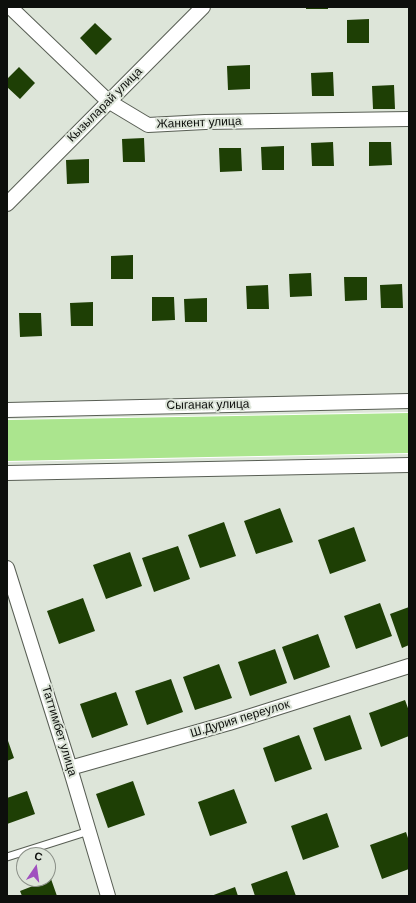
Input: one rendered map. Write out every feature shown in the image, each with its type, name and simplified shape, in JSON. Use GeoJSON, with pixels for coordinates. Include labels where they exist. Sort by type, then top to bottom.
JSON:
{"type":"FeatureCollection","features":[{"type":"Feature","properties":{"kind":"highway"},"geometry":{"type":"LineString","coordinates":[[7,431],[409,424]]}},
{"type":"Feature","properties":{"kind":"highway"},"geometry":{"type":"LineString","coordinates":[[7,450],[409,442]]}},
{"type":"Feature","properties":{"kind":"street","name":"Жанкент улица"},"geometry":{"type":"LineString","coordinates":[[10,7],[108,101],[148,125],[205,122],[409,119]]}},
{"type":"Feature","properties":{"kind":"street","name":"Кызыларай улица"},"geometry":{"type":"LineString","coordinates":[[7,204],[203,7]]}},
{"type":"Feature","properties":{"kind":"street","name":"Сыганак улица"},"geometry":{"type":"LineString","coordinates":[[7,410],[409,401]]}},
{"type":"Feature","properties":{"kind":"street"},"geometry":{"type":"LineString","coordinates":[[7,473],[409,465]]}},
{"type":"Feature","properties":{"kind":"street","name":"Таттимбет улица"},"geometry":{"type":"LineString","coordinates":[[7,568],[70,768],[108,896]]}},
{"type":"Feature","properties":{"kind":"street","name":"Ш.Дурия переулок"},"geometry":{"type":"LineString","coordinates":[[70,768],[229,724],[409,666]]}},
{"type":"Feature","properties":{"kind":"lane"},"geometry":{"type":"LineString","coordinates":[[7,857],[89,831]]}},
{"type":"Feature","properties":{"kind":"building"},"geometry":{"type":"Polygon","coordinates":[[[306,7],[328,7],[328,9],[306,9],[306,7]]]}},
{"type":"Feature","properties":{"kind":"building"},"geometry":{"type":"Polygon","coordinates":[[[369,19],[369,43],[347,43],[347,20],[369,19]]]}},
{"type":"Feature","properties":{"kind":"building"},"geometry":{"type":"Polygon","coordinates":[[[95,23],[112,39],[96,55],[80,38],[95,23]]]}},
{"type":"Feature","properties":{"kind":"building"},"geometry":{"type":"Polygon","coordinates":[[[250,65],[250,89],[228,90],[227,66],[250,65]]]}},
{"type":"Feature","properties":{"kind":"building"},"geometry":{"type":"Polygon","coordinates":[[[19,67],[35,83],[20,99],[7,87],[7,79],[19,67]]]}},
{"type":"Feature","properties":{"kind":"building"},"geometry":{"type":"Polygon","coordinates":[[[333,72],[334,96],[312,96],[311,73],[333,72]]]}},
{"type":"Feature","properties":{"kind":"building"},"geometry":{"type":"Polygon","coordinates":[[[394,85],[395,109],[373,109],[372,86],[394,85]]]}},
{"type":"Feature","properties":{"kind":"building"},"geometry":{"type":"Polygon","coordinates":[[[144,138],[145,162],[123,162],[122,139],[144,138]]]}},
{"type":"Feature","properties":{"kind":"building"},"geometry":{"type":"Polygon","coordinates":[[[333,142],[334,166],[312,166],[311,143],[333,142]]]}},
{"type":"Feature","properties":{"kind":"building"},"geometry":{"type":"Polygon","coordinates":[[[369,142],[391,142],[392,165],[369,166],[369,142]]]}},
{"type":"Feature","properties":{"kind":"building"},"geometry":{"type":"Polygon","coordinates":[[[284,146],[284,170],[262,170],[261,147],[284,146]]]}},
{"type":"Feature","properties":{"kind":"building"},"geometry":{"type":"Polygon","coordinates":[[[219,148],[241,148],[242,171],[220,172],[219,148]]]}},
{"type":"Feature","properties":{"kind":"building"},"geometry":{"type":"Polygon","coordinates":[[[89,159],[89,183],[67,184],[66,160],[89,159]]]}},
{"type":"Feature","properties":{"kind":"building"},"geometry":{"type":"Polygon","coordinates":[[[133,255],[133,279],[111,279],[111,256],[133,255]]]}},
{"type":"Feature","properties":{"kind":"building"},"geometry":{"type":"Polygon","coordinates":[[[311,273],[312,296],[290,297],[289,274],[311,273]]]}},
{"type":"Feature","properties":{"kind":"building"},"geometry":{"type":"Polygon","coordinates":[[[344,277],[367,277],[367,300],[345,301],[344,277]]]}},
{"type":"Feature","properties":{"kind":"building"},"geometry":{"type":"Polygon","coordinates":[[[402,284],[403,308],[381,308],[380,285],[402,284]]]}},
{"type":"Feature","properties":{"kind":"building"},"geometry":{"type":"Polygon","coordinates":[[[268,285],[269,309],[247,309],[246,286],[268,285]]]}},
{"type":"Feature","properties":{"kind":"building"},"geometry":{"type":"Polygon","coordinates":[[[152,297],[174,297],[175,320],[152,321],[152,297]]]}},
{"type":"Feature","properties":{"kind":"building"},"geometry":{"type":"Polygon","coordinates":[[[207,298],[207,322],[185,322],[184,299],[207,298]]]}},
{"type":"Feature","properties":{"kind":"building"},"geometry":{"type":"Polygon","coordinates":[[[93,302],[93,326],[71,326],[70,303],[93,302]]]}},
{"type":"Feature","properties":{"kind":"building"},"geometry":{"type":"Polygon","coordinates":[[[19,313],[41,313],[42,336],[20,337],[19,313]]]}},
{"type":"Feature","properties":{"kind":"building"},"geometry":{"type":"Polygon","coordinates":[[[280,508],[293,542],[256,554],[244,521],[280,508]]]}},
{"type":"Feature","properties":{"kind":"building"},"geometry":{"type":"Polygon","coordinates":[[[224,522],[236,556],[200,568],[188,535],[224,522]]]}},
{"type":"Feature","properties":{"kind":"building"},"geometry":{"type":"Polygon","coordinates":[[[354,527],[366,561],[330,574],[318,540],[354,527]]]}},
{"type":"Feature","properties":{"kind":"building"},"geometry":{"type":"Polygon","coordinates":[[[178,546],[190,579],[154,592],[142,558],[178,546]]]}},
{"type":"Feature","properties":{"kind":"building"},"geometry":{"type":"Polygon","coordinates":[[[130,552],[142,586],[106,599],[93,565],[130,552]]]}},
{"type":"Feature","properties":{"kind":"building"},"geometry":{"type":"Polygon","coordinates":[[[83,598],[95,631],[59,644],[47,611],[83,598]]]}},
{"type":"Feature","properties":{"kind":"building"},"geometry":{"type":"Polygon","coordinates":[[[380,603],[392,636],[356,649],[344,616],[380,603]]]}},
{"type":"Feature","properties":{"kind":"building"},"geometry":{"type":"Polygon","coordinates":[[[409,607],[409,645],[402,648],[390,614],[409,607]]]}},
{"type":"Feature","properties":{"kind":"building"},"geometry":{"type":"Polygon","coordinates":[[[318,634],[330,667],[294,680],[282,647],[318,634]]]}},
{"type":"Feature","properties":{"kind":"building"},"geometry":{"type":"Polygon","coordinates":[[[275,649],[287,683],[250,696],[238,662],[275,649]]]}},
{"type":"Feature","properties":{"kind":"building"},"geometry":{"type":"Polygon","coordinates":[[[219,664],[232,698],[195,710],[183,677],[219,664]]]}},
{"type":"Feature","properties":{"kind":"building"},"geometry":{"type":"Polygon","coordinates":[[[171,679],[183,712],[147,725],[135,691],[171,679]]]}},
{"type":"Feature","properties":{"kind":"building"},"geometry":{"type":"Polygon","coordinates":[[[116,692],[128,725],[92,738],[80,704],[116,692]]]}},
{"type":"Feature","properties":{"kind":"building"},"geometry":{"type":"Polygon","coordinates":[[[405,700],[409,711],[409,736],[381,747],[369,713],[405,700]]]}},
{"type":"Feature","properties":{"kind":"building"},"geometry":{"type":"Polygon","coordinates":[[[350,715],[362,749],[325,761],[313,728],[350,715]]]}},
{"type":"Feature","properties":{"kind":"building"},"geometry":{"type":"Polygon","coordinates":[[[299,735],[312,769],[275,782],[263,748],[299,735]]]}},
{"type":"Feature","properties":{"kind":"building"},"geometry":{"type":"Polygon","coordinates":[[[7,738],[14,758],[7,761],[7,738]]]}},
{"type":"Feature","properties":{"kind":"building"},"geometry":{"type":"Polygon","coordinates":[[[133,781],[145,815],[108,828],[96,794],[133,781]]]}},
{"type":"Feature","properties":{"kind":"building"},"geometry":{"type":"Polygon","coordinates":[[[234,789],[247,823],[210,836],[198,802],[234,789]]]}},
{"type":"Feature","properties":{"kind":"building"},"geometry":{"type":"Polygon","coordinates":[[[27,791],[35,814],[7,824],[7,798],[27,791]]]}},
{"type":"Feature","properties":{"kind":"building"},"geometry":{"type":"Polygon","coordinates":[[[327,813],[339,847],[303,860],[291,826],[327,813]]]}},
{"type":"Feature","properties":{"kind":"building"},"geometry":{"type":"Polygon","coordinates":[[[406,832],[409,841],[409,869],[382,879],[370,845],[406,832]]]}},
{"type":"Feature","properties":{"kind":"building"},"geometry":{"type":"Polygon","coordinates":[[[287,871],[296,896],[255,896],[251,884],[287,871]]]}},
{"type":"Feature","properties":{"kind":"building"},"geometry":{"type":"Polygon","coordinates":[[[30,887],[54,887],[57,896],[22,896],[20,891],[30,887]]]}},
{"type":"Feature","properties":{"kind":"building"},"geometry":{"type":"Polygon","coordinates":[[[235,887],[238,896],[211,896],[235,887]]]}}]}
